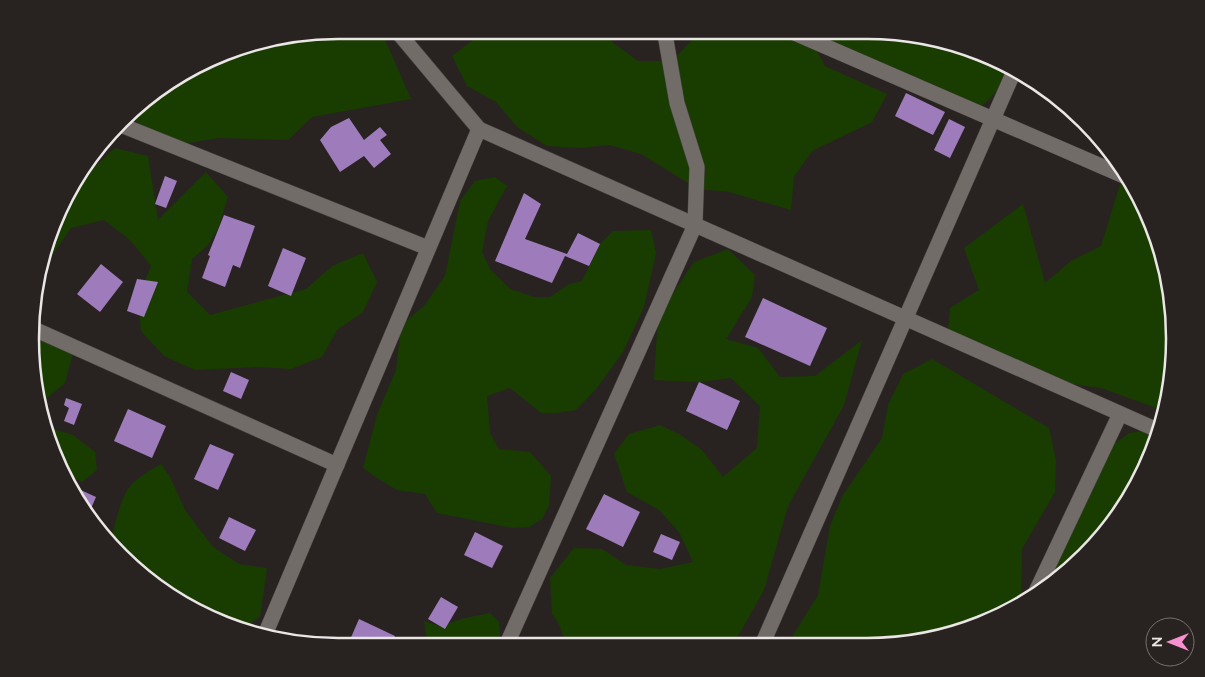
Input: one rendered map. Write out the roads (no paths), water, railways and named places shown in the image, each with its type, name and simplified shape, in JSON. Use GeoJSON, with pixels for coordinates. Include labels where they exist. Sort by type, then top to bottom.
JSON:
{"type":"FeatureCollection","features":[{"type":"Feature","properties":{"kind":"street"},"geometry":{"type":"LineString","coordinates":[[404,39],[479,129],[1152,428]]}},
{"type":"Feature","properties":{"kind":"street"},"geometry":{"type":"LineString","coordinates":[[510,638],[695,225],[697,167],[677,103],[666,39]]}},
{"type":"Feature","properties":{"kind":"street"},"geometry":{"type":"LineString","coordinates":[[810,39],[1116,173]]}},
{"type":"Feature","properties":{"kind":"street"},"geometry":{"type":"LineString","coordinates":[[765,638],[1011,77]]}},
{"type":"Feature","properties":{"kind":"street"},"geometry":{"type":"LineString","coordinates":[[127,127],[428,248]]}},
{"type":"Feature","properties":{"kind":"street"},"geometry":{"type":"LineString","coordinates":[[267,629],[479,129]]}},
{"type":"Feature","properties":{"kind":"street"},"geometry":{"type":"LineString","coordinates":[[39,331],[337,465]]}},
{"type":"Feature","properties":{"kind":"street"},"geometry":{"type":"LineString","coordinates":[[1040,583],[1120,414]]}}]}
